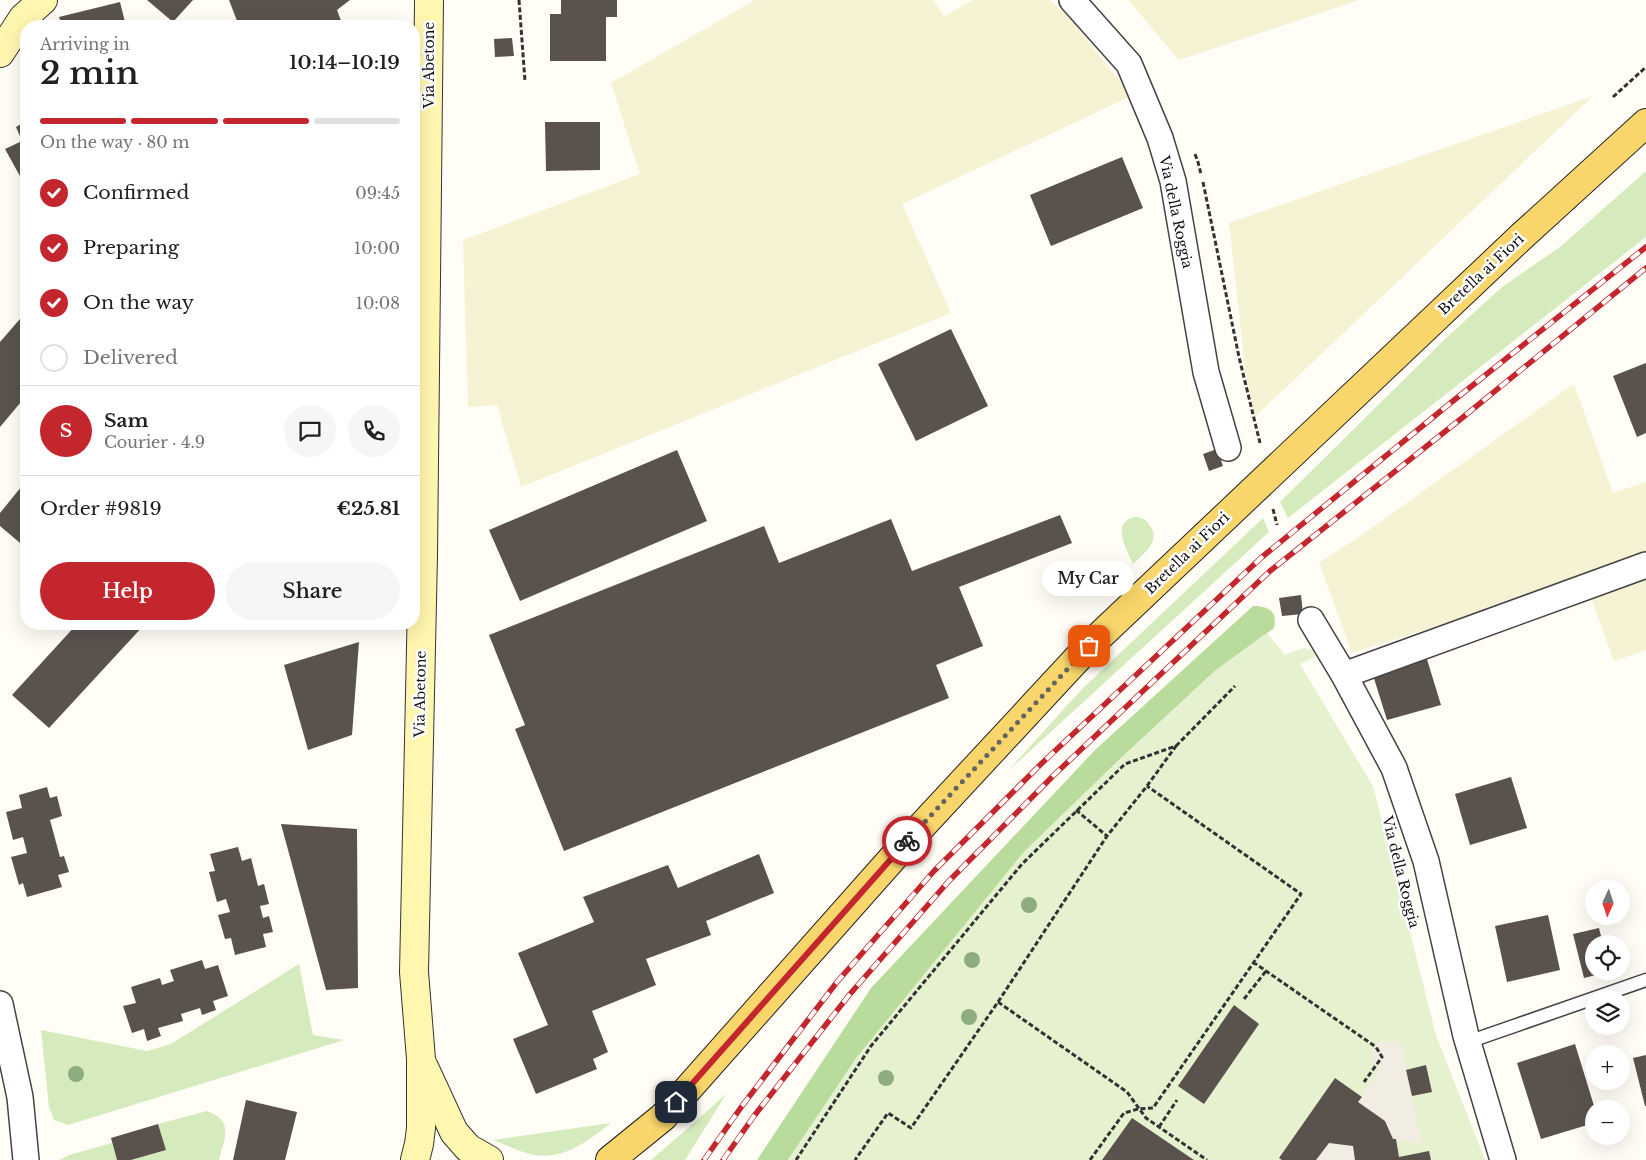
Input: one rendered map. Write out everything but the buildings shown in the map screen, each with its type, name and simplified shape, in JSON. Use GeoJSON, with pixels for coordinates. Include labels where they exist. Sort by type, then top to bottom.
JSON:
{"type":"FeatureCollection","features":[{"type":"Feature","properties":{"kind":"main road"},"geometry":{"type":"LineString","coordinates":[[21,20],[43,0]]}},
{"type":"Feature","properties":{"kind":"main road","name":"Via Abetone"},"geometry":{"type":"LineString","coordinates":[[415,1160],[421,1128],[421,1059],[414,972],[423,565],[429,0]]}},
{"type":"Feature","properties":{"kind":"main road"},"geometry":{"type":"LineString","coordinates":[[0,53],[20,21]]}},
{"type":"Feature","properties":{"kind":"main road","name":"Bretella ai Fiori"},"geometry":{"type":"LineString","coordinates":[[610,1160],[663,1117],[907,842],[1089,646],[1522,236],[1646,123]]}},
{"type":"Feature","properties":{"kind":"main road"},"geometry":{"type":"LineString","coordinates":[[421,1059],[454,1132],[468,1148],[489,1160]]}},
{"type":"Feature","properties":{"kind":"street","name":"Via della Roggia"},"geometry":{"type":"LineString","coordinates":[[1072,0],[1129,64],[1160,138],[1173,181],[1206,372],[1228,448]]}},
{"type":"Feature","properties":{"kind":"street"},"geometry":{"type":"LineString","coordinates":[[1344,675],[1646,565]]}},
{"type":"Feature","properties":{"kind":"street","name":"Via della Roggia"},"geometry":{"type":"LineString","coordinates":[[1311,620],[1344,675],[1394,768],[1426,861],[1468,1042],[1503,1160]]}},
{"type":"Feature","properties":{"kind":"street"},"geometry":{"type":"LineString","coordinates":[[0,1004],[20,1097],[26,1160]]}},
{"type":"Feature","properties":{"kind":"lane"},"geometry":{"type":"LineString","coordinates":[[1468,1042],[1646,980]]}},
{"type":"Feature","properties":{"kind":"path"},"geometry":{"type":"LineString","coordinates":[[519,0],[525,81]]}},
{"type":"Feature","properties":{"kind":"path"},"geometry":{"type":"LineString","coordinates":[[1613,98],[1646,67]]}},
{"type":"Feature","properties":{"kind":"path"},"geometry":{"type":"LineString","coordinates":[[1272,509],[1277,525]]}},
{"type":"Feature","properties":{"kind":"path"},"geometry":{"type":"LineString","coordinates":[[855,1160],[888,1113],[911,1128],[998,1002],[1107,836],[1176,746],[1235,686]]}},
{"type":"Feature","properties":{"kind":"path"},"geometry":{"type":"LineString","coordinates":[[796,1160],[872,1046],[1022,864],[1125,764],[1176,746]]}},
{"type":"Feature","properties":{"kind":"path"},"geometry":{"type":"LineString","coordinates":[[1090,1160],[1124,1113],[1138,1109],[1153,1108],[1300,894],[1147,786]]}},
{"type":"Feature","properties":{"kind":"path"},"geometry":{"type":"LineString","coordinates":[[1076,810],[1107,836]]}},
{"type":"Feature","properties":{"kind":"path"},"geometry":{"type":"LineString","coordinates":[[1254,962],[1376,1047],[1382,1057],[1364,1082]]}},
{"type":"Feature","properties":{"kind":"path"},"geometry":{"type":"LineString","coordinates":[[1244,999],[1266,971]]}},
{"type":"Feature","properties":{"kind":"path"},"geometry":{"type":"LineString","coordinates":[[998,1002],[1126,1092],[1146,1118],[1207,1160]]}},
{"type":"Feature","properties":{"kind":"path"},"geometry":{"type":"LineString","coordinates":[[1159,1127],[1177,1100]]}},
{"type":"Feature","properties":{"kind":"shaded area"},"geometry":{"type":"Polygon","coordinates":[[[755,0],[933,0],[944,16],[973,0],[1050,0],[1071,19],[1131,96],[902,204],[951,313],[521,487],[497,405],[468,407],[463,240],[640,174],[611,83],[755,0]]]}},
{"type":"Feature","properties":{"kind":"shaded area"},"geometry":{"type":"Polygon","coordinates":[[[1128,0],[1359,0],[1179,60],[1128,0]]]}},
{"type":"Feature","properties":{"kind":"shaded area"},"geometry":{"type":"Polygon","coordinates":[[[1593,96],[1255,417],[1246,377],[1229,223],[1593,96]]]}},
{"type":"Feature","properties":{"kind":"shaded area"},"geometry":{"type":"Polygon","coordinates":[[[1574,384],[1613,493],[1646,482],[1646,650],[1614,661],[1584,579],[1352,653],[1319,563],[1363,534],[1574,384]]]}},
{"type":"Feature","properties":{"kind":"shaded area"},"geometry":{"type":"Polygon","coordinates":[[[1401,1041],[1422,1144],[1393,1139],[1353,1146],[1355,1160],[1316,1160],[1380,1069],[1372,1062],[1372,1051],[1380,1042],[1401,1041]]]}},
{"type":"Feature","properties":{"kind":"green space"},"geometry":{"type":"Polygon","coordinates":[[[1646,171],[1646,237],[1288,518],[1280,502],[1445,339],[1502,287],[1560,247],[1646,171]]]}},
{"type":"Feature","properties":{"kind":"green space"},"geometry":{"type":"Polygon","coordinates":[[[1135,517],[1148,522],[1154,536],[1147,551],[1133,564],[1124,544],[1122,530],[1123,524],[1127,520],[1135,517]]]}},
{"type":"Feature","properties":{"kind":"green space"},"geometry":{"type":"Polygon","coordinates":[[[1263,518],[1269,532],[1008,771],[1081,690],[1263,518]]]}},
{"type":"Feature","properties":{"kind":"green space"},"geometry":{"type":"Polygon","coordinates":[[[1253,606],[1267,608],[1271,611],[1275,617],[1274,628],[1216,670],[1024,852],[857,1058],[788,1160],[757,1160],[871,988],[1095,750],[1253,606]]]}},
{"type":"Feature","properties":{"kind":"green space"},"geometry":{"type":"Polygon","coordinates":[[[1267,633],[1285,655],[1304,648],[1314,650],[1317,656],[1300,664],[1373,786],[1436,1035],[1485,1160],[788,1160],[856,1058],[1024,852],[1216,670],[1267,633]]]}},
{"type":"Feature","properties":{"kind":"green space"},"geometry":{"type":"Polygon","coordinates":[[[299,964],[313,1035],[344,1040],[68,1125],[54,1120],[49,1107],[41,1030],[147,1051],[171,1044],[299,964]]]}},
{"type":"Feature","properties":{"kind":"green space"},"geometry":{"type":"Polygon","coordinates":[[[727,1093],[685,1160],[651,1160],[696,1121],[727,1093]]]}},
{"type":"Feature","properties":{"kind":"green space"},"geometry":{"type":"Polygon","coordinates":[[[207,1111],[216,1115],[224,1125],[225,1137],[219,1160],[131,1160],[166,1150],[158,1124],[207,1111]]]}},
{"type":"Feature","properties":{"kind":"green space"},"geometry":{"type":"Polygon","coordinates":[[[611,1123],[585,1142],[566,1152],[545,1156],[534,1155],[493,1140],[611,1123]]]}},
{"type":"Feature","properties":{"kind":"green space"},"geometry":{"type":"Polygon","coordinates":[[[112,1143],[117,1160],[59,1160],[69,1155],[112,1143]]]}},
{"type":"Feature","properties":{"kind":"railway"},"geometry":{"type":"LineString","coordinates":[[704,1160],[742,1106],[837,982],[934,871],[1041,764],[1262,557],[1646,247]]}},
{"type":"Feature","properties":{"kind":"railway"},"geometry":{"type":"LineString","coordinates":[[723,1160],[754,1116],[850,994],[948,882],[1054,775],[1270,571],[1646,268]]}},
{"type":"Feature","properties":{"kind":"way so far"},"geometry":{"type":"LineString","coordinates":[[907,841],[1089,646]]}},
{"type":"Feature","properties":{"kind":"place","name":"My Car"},"geometry":{"type":"Point","coordinates":[1089,646]}},
{"type":"Feature","properties":{"kind":"route"},"geometry":{"type":"LineString","coordinates":[[676,1102],[907,841]]}}]}
